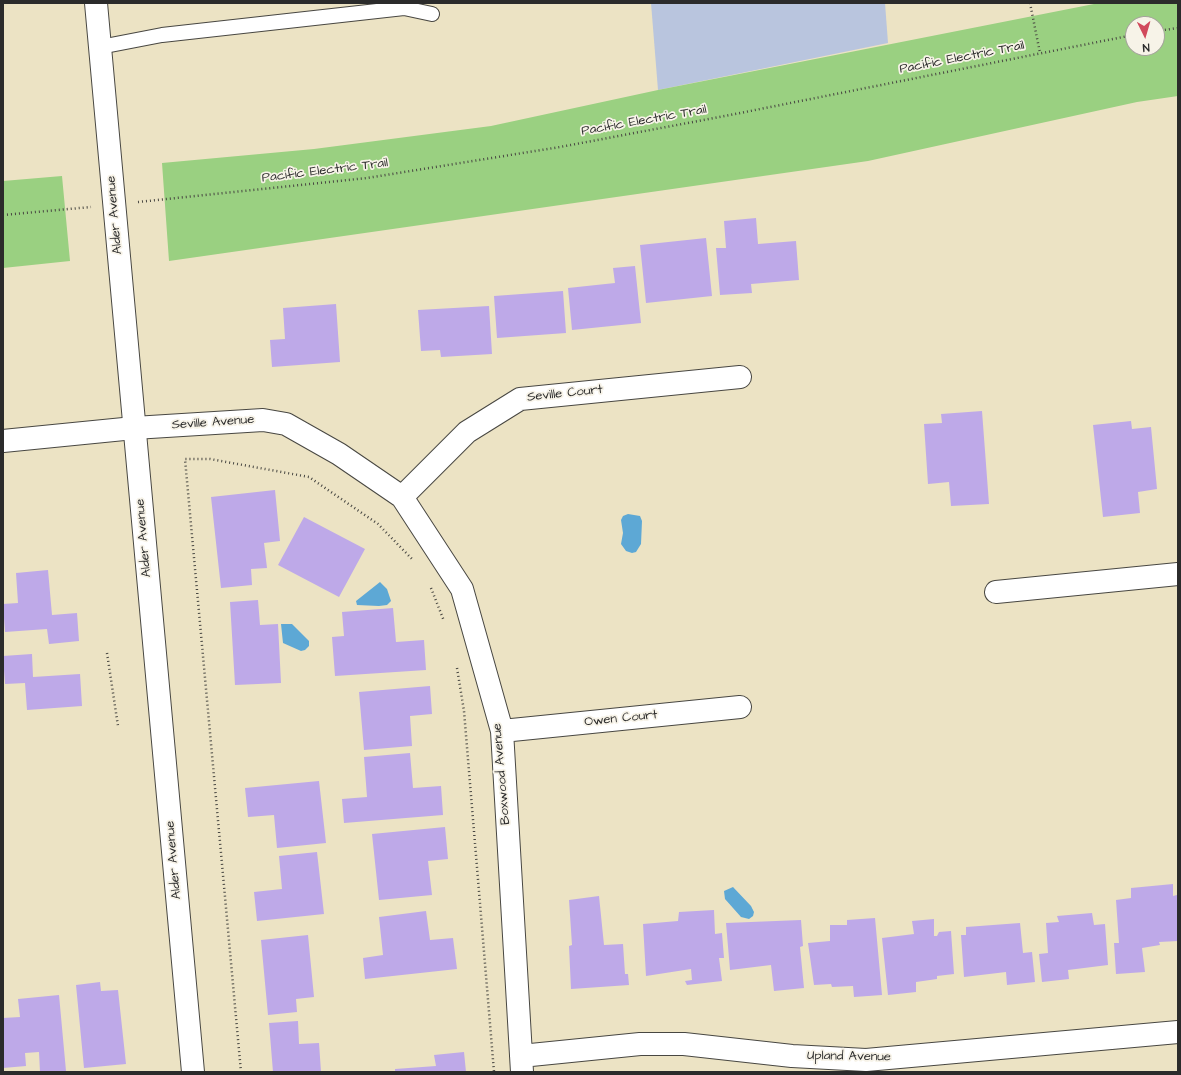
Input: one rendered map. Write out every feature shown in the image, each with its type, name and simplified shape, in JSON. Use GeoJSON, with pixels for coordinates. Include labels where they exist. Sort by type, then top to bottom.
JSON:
{"type":"FeatureCollection","features":[{"type":"Feature","properties":{"kind":"street","name":"Alder Avenue"},"geometry":{"type":"LineString","coordinates":[[96,3],[193,1072]]}},
{"type":"Feature","properties":{"kind":"street","name":"Seville Court"},"geometry":{"type":"LineString","coordinates":[[402,497],[467,432],[520,399],[740,376]]}},
{"type":"Feature","properties":{"kind":"street","name":"Seville Avenue"},"geometry":{"type":"LineString","coordinates":[[3,441],[134,428],[263,420],[286,424],[339,454],[402,497]]}},
{"type":"Feature","properties":{"kind":"street","name":"Boxwood Avenue"},"geometry":{"type":"LineString","coordinates":[[402,497],[462,589],[502,731],[521,1064]]}},
{"type":"Feature","properties":{"kind":"street"},"geometry":{"type":"LineString","coordinates":[[996,592],[1178,574]]}},
{"type":"Feature","properties":{"kind":"street","name":"Owen Court"},"geometry":{"type":"LineString","coordinates":[[502,731],[740,707]]}},
{"type":"Feature","properties":{"kind":"street","name":"Upland Avenue"},"geometry":{"type":"LineString","coordinates":[[521,1064],[640,1044],[684,1044],[792,1056],[866,1060],[1178,1032]]}},
{"type":"Feature","properties":{"kind":"lane"},"geometry":{"type":"LineString","coordinates":[[100,47],[162,35],[404,8],[432,14]]}},
{"type":"Feature","properties":{"kind":"path"},"geometry":{"type":"LineString","coordinates":[[1030,3],[1040,53]]}},
{"type":"Feature","properties":{"kind":"path"},"geometry":{"type":"LineString","coordinates":[[1165,30],[1178,28]]}},
{"type":"Feature","properties":{"kind":"path","name":"Pacific Electric Trail"},"geometry":{"type":"LineString","coordinates":[[155,201],[367,178],[553,148],[1125,37]]}},
{"type":"Feature","properties":{"kind":"path"},"geometry":{"type":"LineString","coordinates":[[3,215],[73,208]]}},
{"type":"Feature","properties":{"kind":"path"},"geometry":{"type":"LineString","coordinates":[[241,1072],[185,459],[210,459],[309,477],[378,524],[414,562]]}},
{"type":"Feature","properties":{"kind":"path"},"geometry":{"type":"LineString","coordinates":[[430,587],[447,627]]}},
{"type":"Feature","properties":{"kind":"path"},"geometry":{"type":"LineString","coordinates":[[107,653],[118,726]]}},
{"type":"Feature","properties":{"kind":"path"},"geometry":{"type":"LineString","coordinates":[[456,664],[464,710],[494,1072]]}},
{"type":"Feature","properties":{"kind":"shaded area"},"geometry":{"type":"Polygon","coordinates":[[[651,3],[885,3],[888,43],[658,90],[651,3]]]}},
{"type":"Feature","properties":{"kind":"green space"},"geometry":{"type":"Polygon","coordinates":[[[1099,3],[1178,3],[1178,96],[1137,102],[868,161],[169,261],[162,163],[314,149],[491,126],[658,90],[1099,3]]]}},
{"type":"Feature","properties":{"kind":"green space"},"geometry":{"type":"Polygon","coordinates":[[[62,176],[70,261],[3,268],[3,181],[62,176]]]}},
{"type":"Feature","properties":{"kind":"water"},"geometry":{"type":"Polygon","coordinates":[[[628,514],[640,516],[642,521],[641,544],[636,552],[632,553],[626,551],[621,544],[623,533],[621,520],[623,516],[628,514]]]}},
{"type":"Feature","properties":{"kind":"water"},"geometry":{"type":"Polygon","coordinates":[[[380,582],[387,589],[391,601],[387,605],[357,605],[356,601],[380,582]]]}},
{"type":"Feature","properties":{"kind":"water"},"geometry":{"type":"Polygon","coordinates":[[[281,624],[292,624],[309,641],[309,646],[305,650],[301,651],[283,643],[281,624]]]}},
{"type":"Feature","properties":{"kind":"water"},"geometry":{"type":"Polygon","coordinates":[[[733,887],[751,906],[754,912],[753,916],[749,919],[741,917],[725,899],[724,891],[733,887]]]}},
{"type":"Feature","properties":{"kind":"building"},"geometry":{"type":"Polygon","coordinates":[[[756,218],[758,244],[796,241],[799,280],[751,284],[752,293],[720,295],[716,248],[726,248],[724,221],[756,218]]]}},
{"type":"Feature","properties":{"kind":"building"},"geometry":{"type":"Polygon","coordinates":[[[706,238],[712,296],[646,303],[640,245],[706,238]]]}},
{"type":"Feature","properties":{"kind":"building"},"geometry":{"type":"Polygon","coordinates":[[[635,266],[641,323],[572,330],[568,288],[615,283],[613,268],[635,266]]]}},
{"type":"Feature","properties":{"kind":"building"},"geometry":{"type":"Polygon","coordinates":[[[563,291],[566,333],[497,338],[494,296],[563,291]]]}},
{"type":"Feature","properties":{"kind":"building"},"geometry":{"type":"Polygon","coordinates":[[[336,304],[340,362],[272,367],[270,340],[285,339],[283,308],[336,304]]]}},
{"type":"Feature","properties":{"kind":"building"},"geometry":{"type":"Polygon","coordinates":[[[489,306],[492,354],[441,357],[440,350],[421,351],[418,310],[489,306]]]}},
{"type":"Feature","properties":{"kind":"building"},"geometry":{"type":"Polygon","coordinates":[[[982,411],[989,504],[951,506],[949,482],[928,484],[924,424],[942,423],[941,414],[982,411]]]}},
{"type":"Feature","properties":{"kind":"building"},"geometry":{"type":"Polygon","coordinates":[[[1131,421],[1132,429],[1151,427],[1157,489],[1138,492],[1140,513],[1103,517],[1093,425],[1131,421]]]}},
{"type":"Feature","properties":{"kind":"building"},"geometry":{"type":"Polygon","coordinates":[[[275,490],[280,541],[264,543],[267,568],[251,569],[252,585],[221,588],[211,497],[275,490]]]}},
{"type":"Feature","properties":{"kind":"building"},"geometry":{"type":"Polygon","coordinates":[[[304,517],[365,549],[339,597],[278,565],[304,517]]]}},
{"type":"Feature","properties":{"kind":"building"},"geometry":{"type":"Polygon","coordinates":[[[48,570],[52,615],[77,613],[79,641],[49,644],[47,629],[5,632],[3,604],[18,603],[16,573],[48,570]]]}},
{"type":"Feature","properties":{"kind":"building"},"geometry":{"type":"Polygon","coordinates":[[[258,600],[260,625],[278,624],[281,683],[235,685],[230,602],[258,600]]]}},
{"type":"Feature","properties":{"kind":"building"},"geometry":{"type":"Polygon","coordinates":[[[393,608],[396,642],[424,640],[426,670],[335,676],[332,637],[344,636],[342,612],[393,608]]]}},
{"type":"Feature","properties":{"kind":"building"},"geometry":{"type":"Polygon","coordinates":[[[32,654],[33,677],[80,674],[82,706],[27,710],[25,683],[5,684],[3,656],[32,654]]]}},
{"type":"Feature","properties":{"kind":"building"},"geometry":{"type":"Polygon","coordinates":[[[430,686],[432,714],[410,716],[412,746],[364,750],[359,692],[430,686]]]}},
{"type":"Feature","properties":{"kind":"building"},"geometry":{"type":"Polygon","coordinates":[[[410,753],[413,788],[441,786],[443,815],[344,823],[342,799],[367,797],[364,757],[410,753]]]}},
{"type":"Feature","properties":{"kind":"building"},"geometry":{"type":"Polygon","coordinates":[[[319,781],[326,843],[277,848],[274,815],[248,817],[245,788],[319,781]]]}},
{"type":"Feature","properties":{"kind":"building"},"geometry":{"type":"Polygon","coordinates":[[[445,827],[448,859],[428,861],[432,895],[379,900],[372,834],[445,827]]]}},
{"type":"Feature","properties":{"kind":"building"},"geometry":{"type":"Polygon","coordinates":[[[317,852],[324,914],[257,921],[254,892],[282,889],[279,856],[317,852]]]}},
{"type":"Feature","properties":{"kind":"building"},"geometry":{"type":"Polygon","coordinates":[[[1173,884],[1173,896],[1177,895],[1178,941],[1159,942],[1160,945],[1142,948],[1145,972],[1116,974],[1114,943],[1119,943],[1116,900],[1131,898],[1131,888],[1173,884]]]}},
{"type":"Feature","properties":{"kind":"building"},"geometry":{"type":"Polygon","coordinates":[[[599,896],[604,945],[623,944],[625,974],[628,974],[629,985],[571,989],[569,946],[572,945],[569,900],[599,896]]]}},
{"type":"Feature","properties":{"kind":"building"},"geometry":{"type":"Polygon","coordinates":[[[714,910],[715,934],[722,933],[724,958],[719,958],[722,981],[687,985],[685,981],[692,980],[691,969],[646,976],[643,924],[678,921],[679,912],[714,910]]]}},
{"type":"Feature","properties":{"kind":"building"},"geometry":{"type":"Polygon","coordinates":[[[426,911],[430,940],[453,938],[457,969],[365,979],[363,958],[383,955],[379,917],[426,911]]]}},
{"type":"Feature","properties":{"kind":"building"},"geometry":{"type":"Polygon","coordinates":[[[1092,913],[1094,925],[1105,924],[1108,965],[1068,970],[1069,979],[1042,982],[1039,954],[1048,953],[1046,923],[1059,922],[1057,916],[1092,913]]]}},
{"type":"Feature","properties":{"kind":"building"},"geometry":{"type":"Polygon","coordinates":[[[875,918],[882,995],[854,997],[853,986],[832,987],[831,984],[814,985],[808,943],[830,941],[830,925],[847,925],[847,920],[875,918]]]}},
{"type":"Feature","properties":{"kind":"building"},"geometry":{"type":"Polygon","coordinates":[[[934,919],[934,936],[937,936],[939,932],[951,931],[954,974],[937,976],[937,979],[916,982],[916,992],[888,995],[882,938],[914,934],[912,921],[934,919]]]}},
{"type":"Feature","properties":{"kind":"building"},"geometry":{"type":"Polygon","coordinates":[[[801,920],[803,946],[800,947],[804,988],[774,991],[771,965],[730,970],[726,923],[801,920]]]}},
{"type":"Feature","properties":{"kind":"building"},"geometry":{"type":"Polygon","coordinates":[[[1020,923],[1023,953],[1032,952],[1035,982],[1007,985],[1006,972],[964,977],[961,935],[966,935],[966,927],[1020,923]]]}},
{"type":"Feature","properties":{"kind":"building"},"geometry":{"type":"Polygon","coordinates":[[[308,935],[314,997],[296,999],[297,1012],[268,1015],[261,940],[308,935]]]}},
{"type":"Feature","properties":{"kind":"building"},"geometry":{"type":"Polygon","coordinates":[[[100,982],[101,991],[118,990],[126,1064],[84,1068],[76,985],[100,982]]]}},
{"type":"Feature","properties":{"kind":"building"},"geometry":{"type":"Polygon","coordinates":[[[59,995],[66,1071],[40,1072],[39,1052],[25,1053],[26,1066],[3,1068],[3,1018],[20,1017],[18,999],[59,995]]]}},
{"type":"Feature","properties":{"kind":"building"},"geometry":{"type":"Polygon","coordinates":[[[298,1021],[299,1044],[319,1043],[321,1072],[273,1072],[269,1023],[298,1021]]]}},
{"type":"Feature","properties":{"kind":"building"},"geometry":{"type":"Polygon","coordinates":[[[464,1052],[466,1072],[395,1072],[395,1069],[436,1066],[434,1055],[464,1052]]]}}]}
